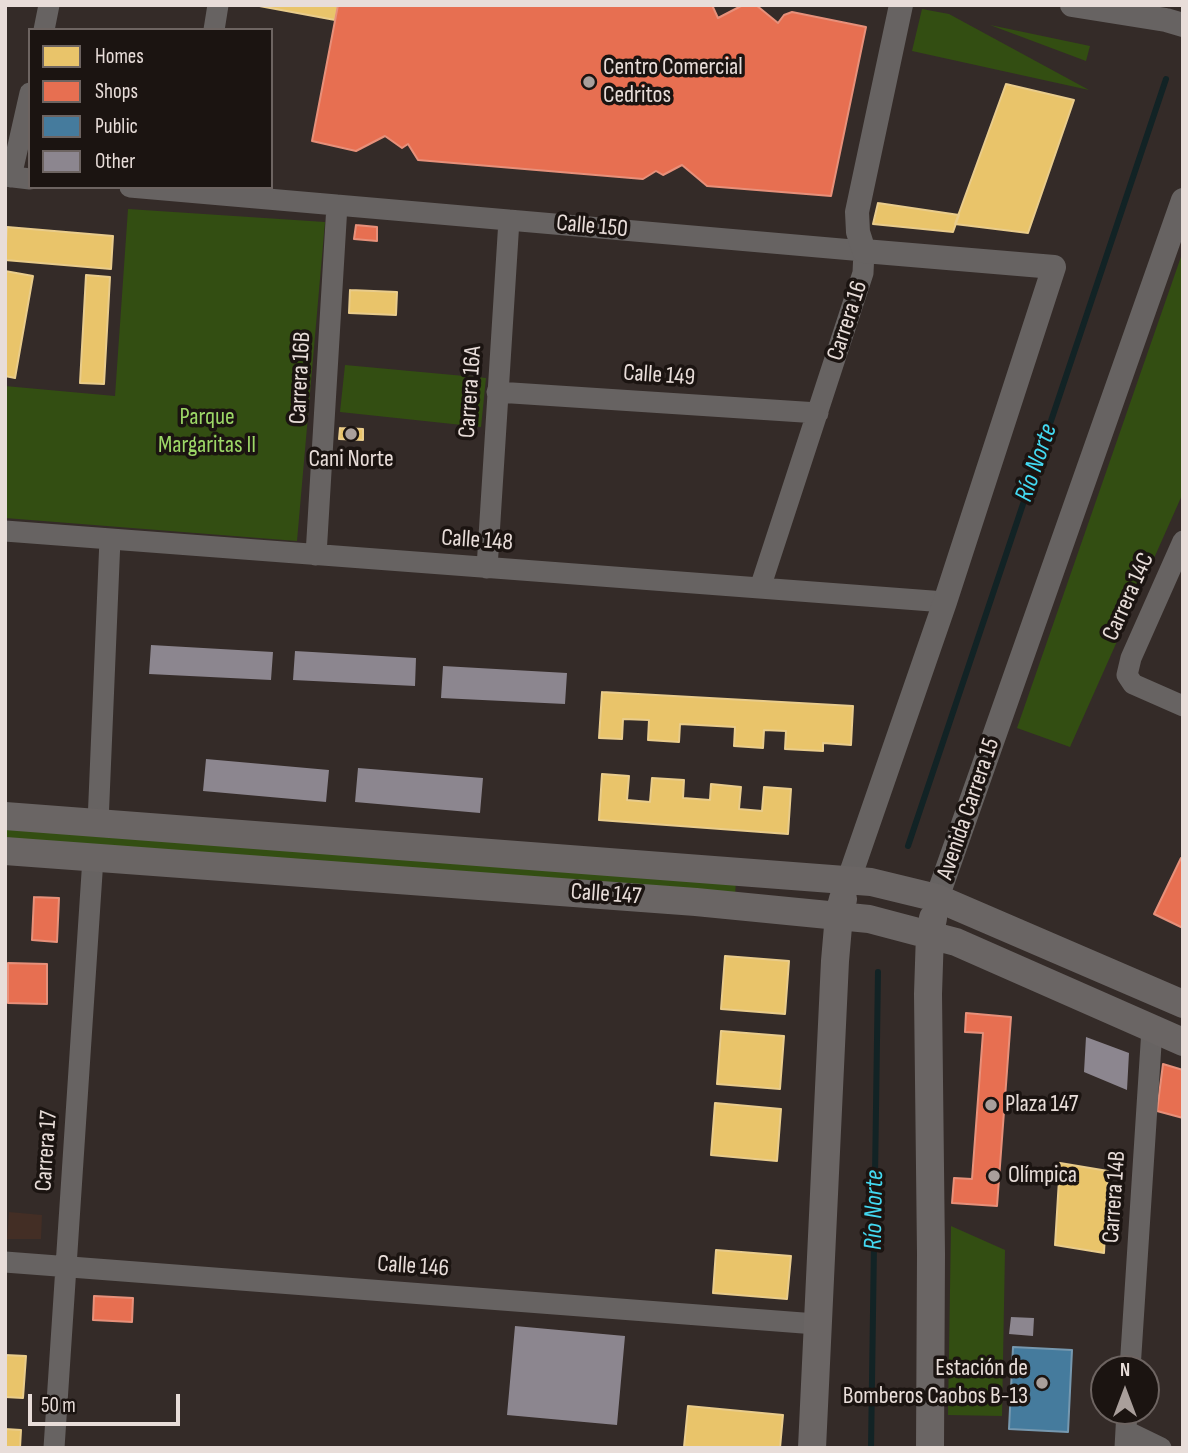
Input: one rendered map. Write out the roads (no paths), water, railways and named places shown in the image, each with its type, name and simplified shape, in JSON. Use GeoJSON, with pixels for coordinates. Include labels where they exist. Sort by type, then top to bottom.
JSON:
{"type":"FeatureCollection","features":[{"type":"Feature","properties":{"kind":"main road","name":"Calle 147"},"geometry":{"type":"LineString","coordinates":[[5,816],[849,879],[902,888],[937,898],[1183,1004]]}},
{"type":"Feature","properties":{"kind":"main road","name":"Calle 147"},"geometry":{"type":"LineString","coordinates":[[5,852],[869,919],[956,942],[1183,1042]]}},
{"type":"Feature","properties":{"kind":"main road"},"geometry":{"type":"LineString","coordinates":[[812,1448],[816,1324],[839,915],[849,879]]}},
{"type":"Feature","properties":{"kind":"main road","name":"Avenida Carrera 15"},"geometry":{"type":"LineString","coordinates":[[930,1448],[928,1012],[930,933],[937,898]]}},
{"type":"Feature","properties":{"kind":"street"},"geometry":{"type":"LineString","coordinates":[[44,28],[49,5]]}},
{"type":"Feature","properties":{"kind":"street"},"geometry":{"type":"LineString","coordinates":[[214,28],[218,5]]}},
{"type":"Feature","properties":{"kind":"street","name":"Carrera 16"},"geometry":{"type":"LineString","coordinates":[[760,588],[863,273],[864,251],[858,232],[857,212],[901,5]]}},
{"type":"Feature","properties":{"kind":"street"},"geometry":{"type":"LineString","coordinates":[[1072,5],[1177,25]]}},
{"type":"Feature","properties":{"kind":"street"},"geometry":{"type":"LineString","coordinates":[[15,177],[28,104]]}},
{"type":"Feature","properties":{"kind":"street","name":"Calle 150"},"geometry":{"type":"LineString","coordinates":[[182,190],[1054,267],[945,601]]}},
{"type":"Feature","properties":{"kind":"street","name":"Avenida Carrera 15"},"geometry":{"type":"LineString","coordinates":[[937,898],[1183,200]]}},
{"type":"Feature","properties":{"kind":"street","name":"Carrera 16B"},"geometry":{"type":"LineString","coordinates":[[316,555],[337,205]]}},
{"type":"Feature","properties":{"kind":"street","name":"Carrera 16A"},"geometry":{"type":"LineString","coordinates":[[487,568],[509,220]]}},
{"type":"Feature","properties":{"kind":"street","name":"Calle 149"},"geometry":{"type":"LineString","coordinates":[[497,392],[818,413]]}},
{"type":"Feature","properties":{"kind":"street","name":"Calle 148"},"geometry":{"type":"LineString","coordinates":[[5,531],[945,601]]}},
{"type":"Feature","properties":{"kind":"street"},"geometry":{"type":"LineString","coordinates":[[98,822],[110,539]]}},
{"type":"Feature","properties":{"kind":"street","name":"Carrera 14C"},"geometry":{"type":"LineString","coordinates":[[1183,541],[1130,658],[1127,675],[1133,684],[1183,706]]}},
{"type":"Feature","properties":{"kind":"street"},"geometry":{"type":"LineString","coordinates":[[849,879],[945,601]]}},
{"type":"Feature","properties":{"kind":"street","name":"Carrera 17"},"geometry":{"type":"LineString","coordinates":[[54,1448],[93,858]]}},
{"type":"Feature","properties":{"kind":"street","name":"Carrera 14B"},"geometry":{"type":"LineString","coordinates":[[1131,1355],[1152,1028]]}},
{"type":"Feature","properties":{"kind":"street","name":"Calle 146"},"geometry":{"type":"LineString","coordinates":[[5,1262],[816,1324]]}},
{"type":"Feature","properties":{"kind":"street"},"geometry":{"type":"LineString","coordinates":[[1126,1430],[1161,1448]]}},
{"type":"Feature","properties":{"kind":"waterway","name":"Río Norte"},"geometry":{"type":"LineString","coordinates":[[908,846],[1166,79]]}},
{"type":"Feature","properties":{"kind":"waterway","name":"Río Norte"},"geometry":{"type":"LineString","coordinates":[[871,1448],[878,972]]}},
{"type":"Feature","properties":{"kind":"place","name":"Centro Comercial Cedritos"},"geometry":{"type":"Point","coordinates":[589,82]}},
{"type":"Feature","properties":{"kind":"place","name":"Cani Norte"},"geometry":{"type":"Point","coordinates":[351,434]}},
{"type":"Feature","properties":{"kind":"place","name":"Plaza 147"},"geometry":{"type":"Point","coordinates":[991,1105]}},
{"type":"Feature","properties":{"kind":"place","name":"Olímpica"},"geometry":{"type":"Point","coordinates":[994,1176]}},
{"type":"Feature","properties":{"kind":"place","name":"Estación de Bomberos Caobos B-13"},"geometry":{"type":"Point","coordinates":[1042,1383]}},
{"type":"Feature","properties":{"kind":"park label","name":"Parque Margaritas II"},"geometry":{"type":"Point","coordinates":[207,432]}}]}
